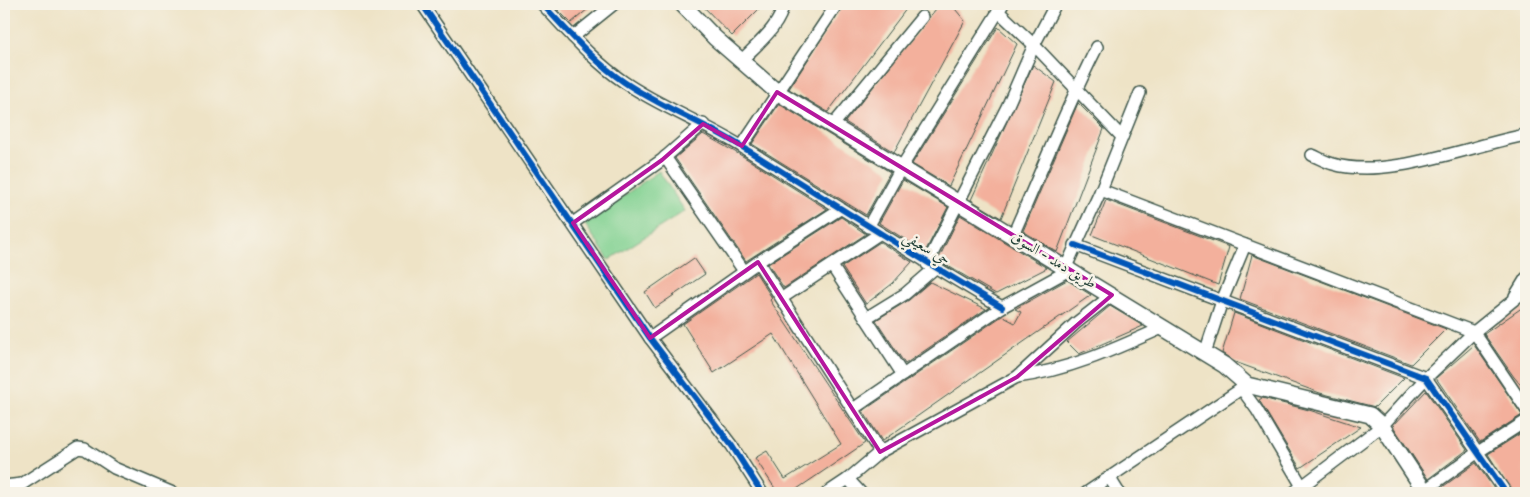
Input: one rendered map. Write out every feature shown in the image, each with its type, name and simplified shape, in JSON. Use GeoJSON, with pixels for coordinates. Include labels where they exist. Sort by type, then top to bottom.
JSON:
{"type":"FeatureCollection","features":[{"type":"Feature","properties":{"kind":"main road","name":"طريق دمد - السوق"},"geometry":{"type":"LineString","coordinates":[[682,4],[741,61],[777,92],[833,125],[957,204],[1069,268],[1164,327],[1224,365],[1244,386],[1370,415],[1382,426],[1424,492]]}},
{"type":"Feature","properties":{"kind":"street"},"geometry":{"type":"LineString","coordinates":[[422,4],[650,338],[732,446],[762,493]]}},
{"type":"Feature","properties":{"kind":"street","name":"حي سعيفي"},"geometry":{"type":"LineString","coordinates":[[542,4],[573,37],[623,82],[657,102],[703,124],[742,146],[868,228],[1002,307]]}},
{"type":"Feature","properties":{"kind":"street"},"geometry":{"type":"LineString","coordinates":[[573,37],[614,4]]}},
{"type":"Feature","properties":{"kind":"street"},"geometry":{"type":"LineString","coordinates":[[741,61],[776,22],[782,11],[783,4]]}},
{"type":"Feature","properties":{"kind":"street"},"geometry":{"type":"LineString","coordinates":[[742,146],[837,4]]}},
{"type":"Feature","properties":{"kind":"street"},"geometry":{"type":"LineString","coordinates":[[868,228],[901,168],[1000,7],[1075,90],[1122,137]]}},
{"type":"Feature","properties":{"kind":"street"},"geometry":{"type":"LineString","coordinates":[[866,318],[905,294],[931,266],[957,204],[1007,107],[1034,45],[1054,8]]}},
{"type":"Feature","properties":{"kind":"street"},"geometry":{"type":"LineString","coordinates":[[833,125],[922,17]]}},
{"type":"Feature","properties":{"kind":"street"},"geometry":{"type":"LineString","coordinates":[[1013,235],[1052,148],[1075,90],[1097,47]]}},
{"type":"Feature","properties":{"kind":"street"},"geometry":{"type":"LineString","coordinates":[[854,409],[1002,307],[1069,268],[1075,245],[1101,190],[1140,93]]}},
{"type":"Feature","properties":{"kind":"street"},"geometry":{"type":"LineString","coordinates":[[573,223],[665,157],[703,124]]}},
{"type":"Feature","properties":{"kind":"street"},"geometry":{"type":"LineString","coordinates":[[1312,155],[1333,164],[1352,167],[1381,166],[1409,163],[1526,135]]}},
{"type":"Feature","properties":{"kind":"street"},"geometry":{"type":"LineString","coordinates":[[665,157],[744,271]]}},
{"type":"Feature","properties":{"kind":"street"},"geometry":{"type":"LineString","coordinates":[[1101,190],[1474,332],[1526,409]]}},
{"type":"Feature","properties":{"kind":"street"},"geometry":{"type":"LineString","coordinates":[[650,338],[744,271],[840,209]]}},
{"type":"Feature","properties":{"kind":"street"},"geometry":{"type":"LineString","coordinates":[[782,298],[879,234]]}},
{"type":"Feature","properties":{"kind":"street"},"geometry":{"type":"LineString","coordinates":[[1205,353],[1222,301],[1245,244]]}},
{"type":"Feature","properties":{"kind":"street"},"geometry":{"type":"LineString","coordinates":[[1075,245],[1426,378],[1506,493]]}},
{"type":"Feature","properties":{"kind":"street"},"geometry":{"type":"LineString","coordinates":[[758,262],[880,452]]}},
{"type":"Feature","properties":{"kind":"street"},"geometry":{"type":"LineString","coordinates":[[832,266],[903,375]]}},
{"type":"Feature","properties":{"kind":"street"},"geometry":{"type":"LineString","coordinates":[[1513,300],[1526,278]]}},
{"type":"Feature","properties":{"kind":"street"},"geometry":{"type":"LineString","coordinates":[[1086,493],[1244,386],[1301,491],[1382,426],[1426,378],[1474,332],[1526,290]]}},
{"type":"Feature","properties":{"kind":"street"},"geometry":{"type":"LineString","coordinates":[[827,493],[848,479],[880,452],[1017,377],[1076,323],[1112,295]]}},
{"type":"Feature","properties":{"kind":"street"},"geometry":{"type":"LineString","coordinates":[[1017,377],[1049,373],[1079,364],[1164,327]]}},
{"type":"Feature","properties":{"kind":"street"},"geometry":{"type":"LineString","coordinates":[[1424,492],[1478,452],[1526,421]]}},
{"type":"Feature","properties":{"kind":"street"},"geometry":{"type":"LineString","coordinates":[[4,486],[22,484],[78,448],[85,449],[114,468],[173,493]]}},
{"type":"Feature","properties":{"kind":"street"},"geometry":{"type":"LineString","coordinates":[[1109,478],[1120,493]]}},
{"type":"Feature","properties":{"kind":"street"},"geometry":{"type":"LineString","coordinates":[[848,479],[861,493]]}},
{"type":"Feature","properties":{"kind":"highlighted area"},"geometry":{"type":"Polygon","coordinates":[[[777,92],[1112,295],[1017,377],[880,452],[758,262],[650,338],[573,223],[662,160],[703,124],[742,146],[777,92]]]}},
{"type":"Feature","properties":{"kind":"green space"},"geometry":{"type":"Polygon","coordinates":[[[659,171],[685,211],[609,260],[584,223],[659,171]]]}},
{"type":"Feature","properties":{"kind":"building"},"geometry":{"type":"Polygon","coordinates":[[[552,4],[594,4],[571,23],[552,4]]]}},
{"type":"Feature","properties":{"kind":"building"},"geometry":{"type":"Polygon","coordinates":[[[701,4],[764,4],[732,36],[701,4]]]}},
{"type":"Feature","properties":{"kind":"building"},"geometry":{"type":"Polygon","coordinates":[[[844,4],[910,4],[828,112],[789,89],[844,4]]]}},
{"type":"Feature","properties":{"kind":"building"},"geometry":{"type":"Polygon","coordinates":[[[940,4],[951,4],[965,21],[894,152],[845,122],[940,4]]]}},
{"type":"Feature","properties":{"kind":"building"},"geometry":{"type":"Polygon","coordinates":[[[998,27],[1017,44],[949,186],[912,164],[998,27]]]}},
{"type":"Feature","properties":{"kind":"building"},"geometry":{"type":"Polygon","coordinates":[[[1033,65],[1056,82],[1001,218],[971,200],[1033,65]]]}},
{"type":"Feature","properties":{"kind":"building"},"geometry":{"type":"Polygon","coordinates":[[[1078,103],[1104,129],[1057,252],[1023,231],[1078,103]]]}},
{"type":"Feature","properties":{"kind":"building"},"geometry":{"type":"Polygon","coordinates":[[[779,104],[890,172],[866,215],[752,144],[779,104]]]}},
{"type":"Feature","properties":{"kind":"building"},"geometry":{"type":"Polygon","coordinates":[[[703,134],[744,157],[827,209],[746,261],[675,158],[703,134]]]}},
{"type":"Feature","properties":{"kind":"building"},"geometry":{"type":"Polygon","coordinates":[[[903,180],[948,207],[925,252],[879,223],[903,180]]]}},
{"type":"Feature","properties":{"kind":"building"},"geometry":{"type":"Polygon","coordinates":[[[1106,200],[1229,247],[1218,285],[1092,235],[1106,200]]]}},
{"type":"Feature","properties":{"kind":"building"},"geometry":{"type":"Polygon","coordinates":[[[960,215],[1047,268],[996,294],[941,262],[938,260],[960,215]]]}},
{"type":"Feature","properties":{"kind":"building"},"geometry":{"type":"Polygon","coordinates":[[[841,217],[866,234],[784,288],[768,264],[841,217]]]}},
{"type":"Feature","properties":{"kind":"building"},"geometry":{"type":"Polygon","coordinates":[[[880,242],[912,262],[892,284],[866,304],[842,267],[880,242]]]}},
{"type":"Feature","properties":{"kind":"building"},"geometry":{"type":"Polygon","coordinates":[[[1252,255],[1446,329],[1411,364],[1240,299],[1252,255]]]}},
{"type":"Feature","properties":{"kind":"building"},"geometry":{"type":"Polygon","coordinates":[[[694,258],[705,274],[655,308],[645,292],[694,258]]]}},
{"type":"Feature","properties":{"kind":"building"},"geometry":{"type":"Polygon","coordinates":[[[756,273],[772,298],[770,300],[865,443],[791,493],[778,493],[755,458],[767,451],[785,479],[841,444],[773,334],[714,373],[683,324],[756,273]]]}},
{"type":"Feature","properties":{"kind":"building"},"geometry":{"type":"Polygon","coordinates":[[[1067,280],[1091,295],[882,441],[863,411],[1002,316],[1015,323],[1021,312],[1015,309],[1067,280]]]}},
{"type":"Feature","properties":{"kind":"building"},"geometry":{"type":"Polygon","coordinates":[[[930,282],[986,309],[905,364],[876,320],[909,300],[930,282]]]}},
{"type":"Feature","properties":{"kind":"building"},"geometry":{"type":"Polygon","coordinates":[[[1526,305],[1526,391],[1484,334],[1526,305]]]}},
{"type":"Feature","properties":{"kind":"building"},"geometry":{"type":"Polygon","coordinates":[[[1110,306],[1143,326],[1079,354],[1067,342],[1110,306]]]}},
{"type":"Feature","properties":{"kind":"building"},"geometry":{"type":"Polygon","coordinates":[[[1234,313],[1404,378],[1375,407],[1320,393],[1235,362],[1222,353],[1234,313]]]}},
{"type":"Feature","properties":{"kind":"building"},"geometry":{"type":"Polygon","coordinates":[[[1474,345],[1522,415],[1480,442],[1436,378],[1474,345]]]}},
{"type":"Feature","properties":{"kind":"building"},"geometry":{"type":"Polygon","coordinates":[[[1426,391],[1467,450],[1428,479],[1393,426],[1426,391]]]}},
{"type":"Feature","properties":{"kind":"building"},"geometry":{"type":"Polygon","coordinates":[[[1262,398],[1309,410],[1361,427],[1300,468],[1259,400],[1262,398]]]}},
{"type":"Feature","properties":{"kind":"building"},"geometry":{"type":"Polygon","coordinates":[[[1526,430],[1526,493],[1513,493],[1488,454],[1526,430]]]}},
{"type":"Feature","properties":{"kind":"building"},"geometry":{"type":"Polygon","coordinates":[[[1476,463],[1497,493],[1439,493],[1437,491],[1476,463]]]}},
{"type":"Feature","properties":{"kind":"cycle path"},"geometry":{"type":"LineString","coordinates":[[422,4],[650,338],[732,446],[762,493]]}},
{"type":"Feature","properties":{"kind":"cycle path"},"geometry":{"type":"LineString","coordinates":[[542,4],[591,55],[624,82],[653,100],[729,139],[1002,307]]}},
{"type":"Feature","properties":{"kind":"cycle path"},"geometry":{"type":"LineString","coordinates":[[1075,245],[1426,378],[1506,493]]}}]}
